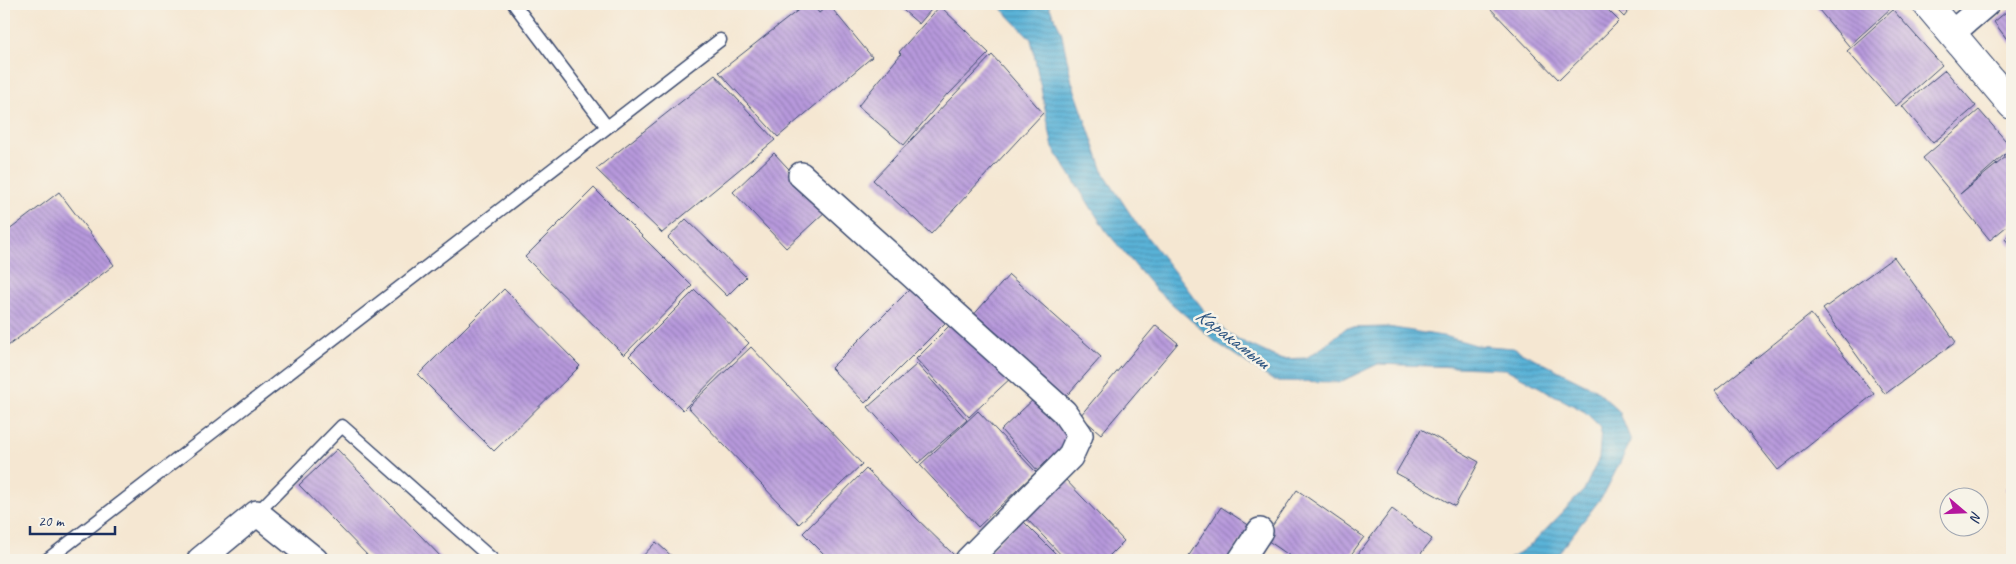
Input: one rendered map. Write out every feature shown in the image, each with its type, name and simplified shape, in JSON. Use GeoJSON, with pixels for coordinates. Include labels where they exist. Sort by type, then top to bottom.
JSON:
{"type":"FeatureCollection","features":[{"type":"Feature","properties":{"kind":"street"},"geometry":{"type":"LineString","coordinates":[[1927,4],[2012,105]]}},
{"type":"Feature","properties":{"kind":"street"},"geometry":{"type":"LineString","coordinates":[[1952,33],[1986,4]]}},
{"type":"Feature","properties":{"kind":"street"},"geometry":{"type":"LineString","coordinates":[[801,175],[1064,412],[1080,435],[1070,457],[968,560]]}},
{"type":"Feature","properties":{"kind":"street"},"geometry":{"type":"LineString","coordinates":[[200,560],[257,513],[315,560]]}},
{"type":"Feature","properties":{"kind":"street"},"geometry":{"type":"LineString","coordinates":[[1241,560],[1260,531]]}},
{"type":"Feature","properties":{"kind":"lane"},"geometry":{"type":"LineString","coordinates":[[514,4],[608,127]]}},
{"type":"Feature","properties":{"kind":"lane"},"geometry":{"type":"LineString","coordinates":[[47,560],[720,40]]}},
{"type":"Feature","properties":{"kind":"lane"},"geometry":{"type":"LineString","coordinates":[[257,513],[342,426],[493,560]]}},
{"type":"Feature","properties":{"kind":"water","name":"Каракамыш"},"geometry":{"type":"Polygon","coordinates":[[[997,4],[1048,4],[1061,31],[1072,82],[1104,174],[1137,224],[1211,319],[1233,337],[1280,359],[1306,358],[1346,328],[1388,327],[1448,337],[1476,345],[1513,348],[1595,389],[1619,411],[1631,441],[1604,494],[1553,560],[1508,560],[1532,544],[1584,490],[1599,458],[1601,428],[1585,412],[1506,369],[1378,364],[1340,382],[1274,381],[1217,343],[1155,289],[1106,231],[1053,148],[1031,39],[997,4]]]}},
{"type":"Feature","properties":{"kind":"building"},"geometry":{"type":"Polygon","coordinates":[[[806,4],[812,4],[819,13],[829,5],[872,57],[778,137],[719,72],[806,4]]]}},
{"type":"Feature","properties":{"kind":"building"},"geometry":{"type":"Polygon","coordinates":[[[896,4],[936,4],[919,24],[896,4]]]}},
{"type":"Feature","properties":{"kind":"building"},"geometry":{"type":"Polygon","coordinates":[[[1486,4],[1602,4],[1619,21],[1559,80],[1486,4]]]}},
{"type":"Feature","properties":{"kind":"building"},"geometry":{"type":"Polygon","coordinates":[[[1611,4],[1634,4],[1624,17],[1611,4]]]}},
{"type":"Feature","properties":{"kind":"building"},"geometry":{"type":"Polygon","coordinates":[[[1814,4],[1887,4],[1891,8],[1849,46],[1814,4]]]}},
{"type":"Feature","properties":{"kind":"building"},"geometry":{"type":"Polygon","coordinates":[[[940,6],[989,53],[947,94],[904,145],[858,106],[901,54],[899,52],[940,6]]]}},
{"type":"Feature","properties":{"kind":"building"},"geometry":{"type":"Polygon","coordinates":[[[2012,7],[2012,46],[1994,22],[2012,7]]]}},
{"type":"Feature","properties":{"kind":"building"},"geometry":{"type":"Polygon","coordinates":[[[1893,10],[1942,65],[1896,106],[1847,51],[1893,10]]]}},
{"type":"Feature","properties":{"kind":"building"},"geometry":{"type":"Polygon","coordinates":[[[992,55],[1043,113],[931,234],[873,180],[992,55]]]}},
{"type":"Feature","properties":{"kind":"building"},"geometry":{"type":"Polygon","coordinates":[[[1945,70],[1976,106],[1933,143],[1902,106],[1945,70]]]}},
{"type":"Feature","properties":{"kind":"building"},"geometry":{"type":"Polygon","coordinates":[[[715,75],[775,140],[662,233],[596,169],[715,75]]]}},
{"type":"Feature","properties":{"kind":"building"},"geometry":{"type":"Polygon","coordinates":[[[1979,110],[2012,148],[1960,194],[2012,152],[2012,222],[1990,240],[1923,158],[1979,110]]]}},
{"type":"Feature","properties":{"kind":"building"},"geometry":{"type":"Polygon","coordinates":[[[774,153],[827,210],[786,248],[733,192],[774,153]]]}},
{"type":"Feature","properties":{"kind":"building"},"geometry":{"type":"Polygon","coordinates":[[[594,188],[692,286],[624,355],[525,257],[594,188]]]}},
{"type":"Feature","properties":{"kind":"building"},"geometry":{"type":"Polygon","coordinates":[[[59,192],[114,265],[4,349],[4,234],[59,192]]]}},
{"type":"Feature","properties":{"kind":"building"},"geometry":{"type":"Polygon","coordinates":[[[686,219],[746,277],[727,296],[668,238],[686,219]]]}},
{"type":"Feature","properties":{"kind":"building"},"geometry":{"type":"Polygon","coordinates":[[[2012,231],[2012,247],[2005,239],[2012,231]]]}},
{"type":"Feature","properties":{"kind":"building"},"geometry":{"type":"Polygon","coordinates":[[[1894,257],[1956,342],[1885,394],[1823,309],[1894,257]]]}},
{"type":"Feature","properties":{"kind":"building"},"geometry":{"type":"Polygon","coordinates":[[[1009,275],[1101,357],[1062,401],[970,319],[1009,275]]]}},
{"type":"Feature","properties":{"kind":"building"},"geometry":{"type":"Polygon","coordinates":[[[917,282],[951,317],[865,403],[831,368],[917,282]]]}},
{"type":"Feature","properties":{"kind":"building"},"geometry":{"type":"Polygon","coordinates":[[[504,289],[580,366],[494,451],[418,375],[504,289]]]}},
{"type":"Feature","properties":{"kind":"building"},"geometry":{"type":"Polygon","coordinates":[[[695,290],[749,343],[683,410],[629,356],[695,290]]]}},
{"type":"Feature","properties":{"kind":"building"},"geometry":{"type":"Polygon","coordinates":[[[1811,314],[1874,394],[1778,470],[1715,391],[1811,314]]]}},
{"type":"Feature","properties":{"kind":"building"},"geometry":{"type":"Polygon","coordinates":[[[956,319],[1013,376],[969,417],[916,359],[956,319]]]}},
{"type":"Feature","properties":{"kind":"building"},"geometry":{"type":"Polygon","coordinates":[[[1156,325],[1178,343],[1101,434],[1080,416],[1156,325]]]}},
{"type":"Feature","properties":{"kind":"building"},"geometry":{"type":"Polygon","coordinates":[[[751,347],[862,464],[799,524],[688,407],[751,347]]]}},
{"type":"Feature","properties":{"kind":"building"},"geometry":{"type":"Polygon","coordinates":[[[917,364],[967,420],[918,463],[868,407],[917,364]]]}},
{"type":"Feature","properties":{"kind":"building"},"geometry":{"type":"Polygon","coordinates":[[[1037,396],[1075,437],[1038,471],[1001,430],[1037,396]]]}},
{"type":"Feature","properties":{"kind":"building"},"geometry":{"type":"Polygon","coordinates":[[[978,411],[1036,472],[978,527],[920,465],[978,411]]]}},
{"type":"Feature","properties":{"kind":"building"},"geometry":{"type":"Polygon","coordinates":[[[1421,429],[1479,462],[1455,506],[1396,473],[1421,429]]]}},
{"type":"Feature","properties":{"kind":"building"},"geometry":{"type":"Polygon","coordinates":[[[337,449],[444,560],[372,560],[299,485],[337,449]]]}},
{"type":"Feature","properties":{"kind":"building"},"geometry":{"type":"Polygon","coordinates":[[[866,469],[955,556],[951,560],[830,560],[803,533],[866,469]]]}},
{"type":"Feature","properties":{"kind":"building"},"geometry":{"type":"Polygon","coordinates":[[[1064,478],[1124,541],[1105,560],[1066,560],[1024,516],[1064,478]]]}},
{"type":"Feature","properties":{"kind":"building"},"geometry":{"type":"Polygon","coordinates":[[[2012,483],[2012,498],[2005,489],[2012,483]]]}},
{"type":"Feature","properties":{"kind":"building"},"geometry":{"type":"Polygon","coordinates":[[[1297,490],[1364,537],[1347,560],[1296,560],[1264,538],[1297,490]]]}},
{"type":"Feature","properties":{"kind":"building"},"geometry":{"type":"Polygon","coordinates":[[[1221,507],[1250,526],[1228,560],[1186,560],[1221,507]]]}},
{"type":"Feature","properties":{"kind":"building"},"geometry":{"type":"Polygon","coordinates":[[[1392,509],[1432,539],[1416,560],[1366,560],[1358,554],[1392,509]]]}},
{"type":"Feature","properties":{"kind":"building"},"geometry":{"type":"Polygon","coordinates":[[[1021,519],[1062,560],[980,560],[1021,519]]]}},
{"type":"Feature","properties":{"kind":"building"},"geometry":{"type":"Polygon","coordinates":[[[656,542],[676,560],[639,560],[656,542]]]}}]}
